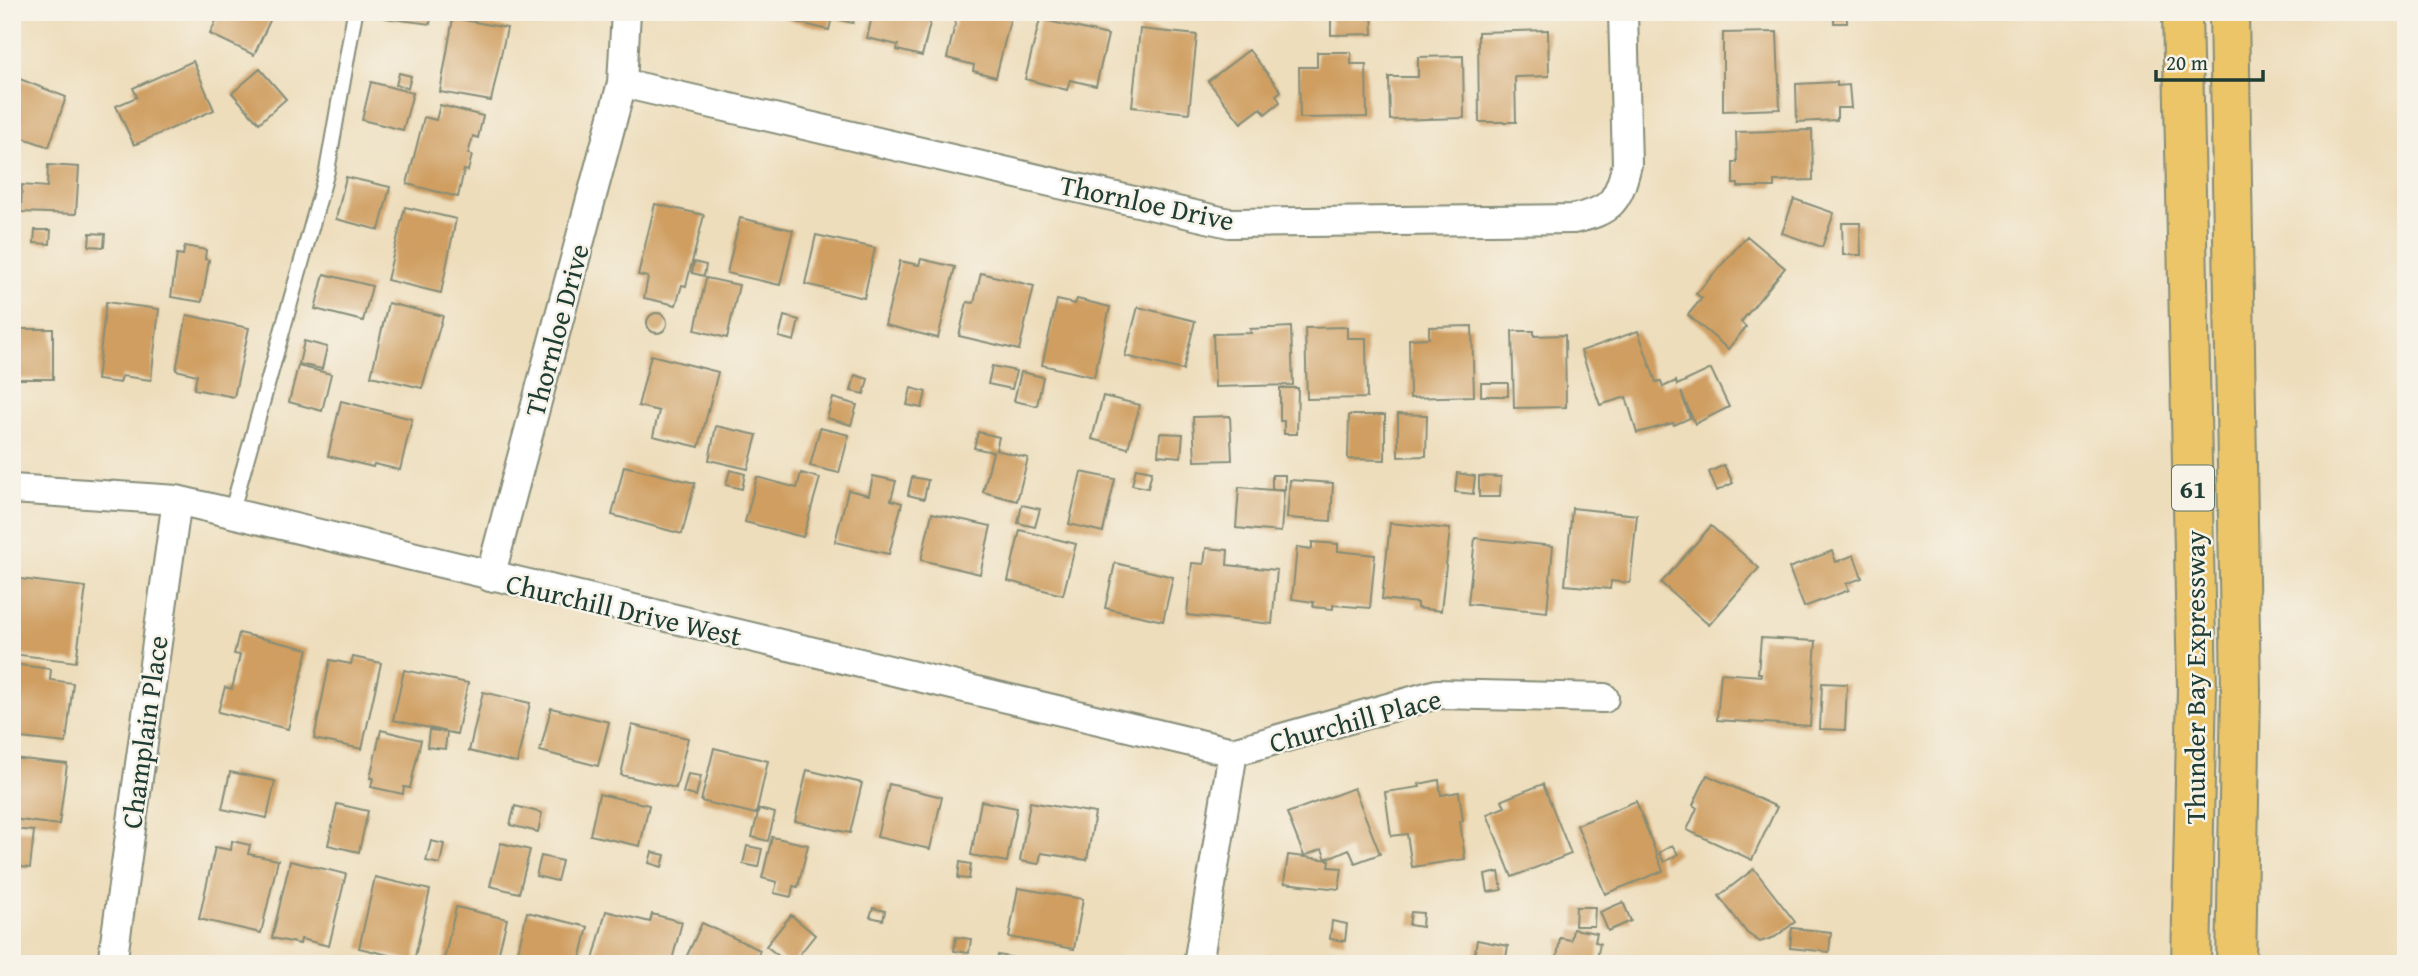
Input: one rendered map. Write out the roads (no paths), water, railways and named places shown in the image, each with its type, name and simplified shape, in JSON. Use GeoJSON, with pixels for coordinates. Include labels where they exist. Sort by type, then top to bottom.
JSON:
{"type":"FeatureCollection","features":[{"type":"Feature","properties":{"kind":"highway","name":"Thunder Bay Expressway"},"geometry":{"type":"LineString","coordinates":[[2182,12],[2197,686],[2191,964]]}},
{"type":"Feature","properties":{"kind":"highway","name":"Thunder Bay Expressway"},"geometry":{"type":"LineString","coordinates":[[2229,12],[2241,690],[2236,964]]}},
{"type":"Feature","properties":{"kind":"street","name":"Thornloe Drive"},"geometry":{"type":"LineString","coordinates":[[490,577],[622,83],[626,12]]}},
{"type":"Feature","properties":{"kind":"street","name":"Thornloe Drive"},"geometry":{"type":"LineString","coordinates":[[622,83],[1229,223],[1573,219],[1595,214],[1612,204],[1622,184],[1627,164],[1623,12]]}},
{"type":"Feature","properties":{"kind":"street","name":"Churchill Drive West"},"geometry":{"type":"LineString","coordinates":[[12,489],[177,500],[490,577],[1233,752]]}},
{"type":"Feature","properties":{"kind":"street","name":"Champlain Place"},"geometry":{"type":"LineString","coordinates":[[112,964],[177,500]]}},
{"type":"Feature","properties":{"kind":"street","name":"Churchill Place"},"geometry":{"type":"LineString","coordinates":[[1233,752],[1437,694],[1604,698]]}},
{"type":"Feature","properties":{"kind":"street"},"geometry":{"type":"LineString","coordinates":[[1198,964],[1233,752]]}},
{"type":"Feature","properties":{"kind":"lane"},"geometry":{"type":"LineString","coordinates":[[231,514],[327,171],[355,12]]}}]}
